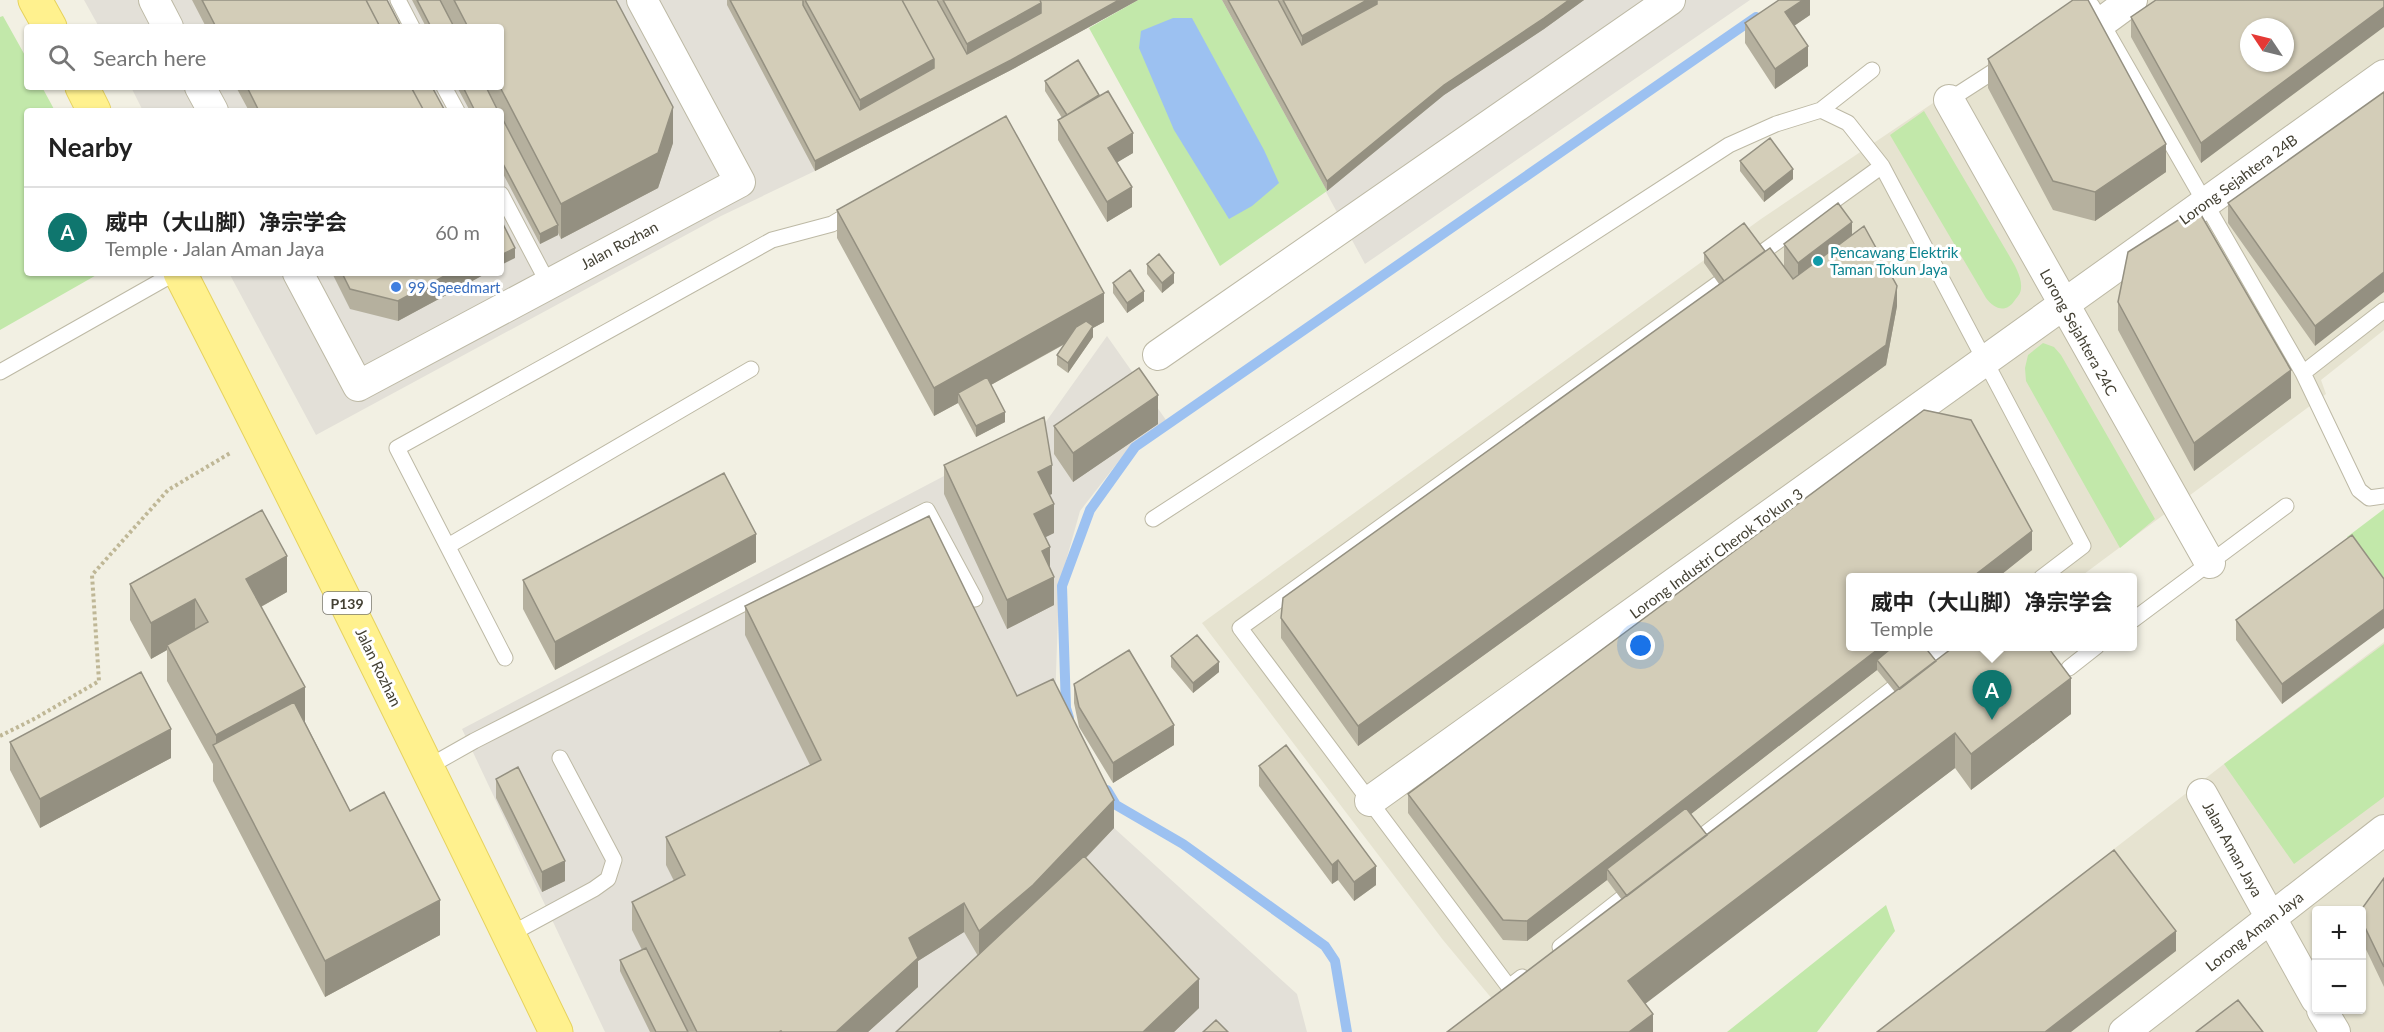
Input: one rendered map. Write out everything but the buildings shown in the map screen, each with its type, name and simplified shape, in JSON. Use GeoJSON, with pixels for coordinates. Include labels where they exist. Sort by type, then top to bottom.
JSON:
{"type":"FeatureCollection","features":[{"type":"Feature","properties":{"kind":"main road"},"geometry":{"type":"LineString","coordinates":[[35,0],[48,24]]}},
{"type":"Feature","properties":{"kind":"main road"},"geometry":{"type":"LineString","coordinates":[[84,90],[92,108]]}},
{"type":"Feature","properties":{"kind":"main road","name":"Jalan Rozhan"},"geometry":{"type":"LineString","coordinates":[[182,276],[429,767],[556,1032]]}},
{"type":"Feature","properties":{"kind":"street"},"geometry":{"type":"LineString","coordinates":[[154,0],[166,24]]}},
{"type":"Feature","properties":{"kind":"street"},"geometry":{"type":"LineString","coordinates":[[1158,355],[1670,0]]}},
{"type":"Feature","properties":{"kind":"street"},"geometry":{"type":"LineString","coordinates":[[2102,22],[2132,0]]}},
{"type":"Feature","properties":{"kind":"street","name":"Jalan Rozhan"},"geometry":{"type":"LineString","coordinates":[[300,276],[358,386],[740,182],[654,4]]}},
{"type":"Feature","properties":{"kind":"street","name":"Lorong Sejahtera 24B"},"geometry":{"type":"LineString","coordinates":[[2063,305],[2384,75]]}},
{"type":"Feature","properties":{"kind":"street"},"geometry":{"type":"LineString","coordinates":[[202,90],[211,108]]}},
{"type":"Feature","properties":{"kind":"street","name":"Lorong Sejahtera 24C"},"geometry":{"type":"LineString","coordinates":[[1949,100],[2210,563]]}},
{"type":"Feature","properties":{"kind":"street","name":"Lorong Industri Cherok To'kun 3"},"geometry":{"type":"LineString","coordinates":[[1370,801],[2063,305]]}},
{"type":"Feature","properties":{"kind":"street","name":"Jalan Aman Jaya"},"geometry":{"type":"LineString","coordinates":[[2202,794],[2312,992]]}},
{"type":"Feature","properties":{"kind":"street","name":"Lorong Aman Jaya"},"geometry":{"type":"LineString","coordinates":[[2124,1032],[2384,830]]}},
{"type":"Feature","properties":{"kind":"street"},"geometry":{"type":"LineString","coordinates":[[2324,1014],[2335,1032]]}},
{"type":"Feature","properties":{"kind":"lane"},"geometry":{"type":"LineString","coordinates":[[398,0],[410,24]]}},
{"type":"Feature","properties":{"kind":"lane"},"geometry":{"type":"LineString","coordinates":[[2064,24],[2092,6],[2303,373],[2360,490],[2369,498],[2384,496]]}},
{"type":"Feature","properties":{"kind":"lane"},"geometry":{"type":"LineString","coordinates":[[1949,100],[2016,56]]}},
{"type":"Feature","properties":{"kind":"lane"},"geometry":{"type":"LineString","coordinates":[[1153,519],[1729,145],[1776,124],[1821,110],[1872,70]]}},
{"type":"Feature","properties":{"kind":"lane"},"geometry":{"type":"LineString","coordinates":[[446,90],[455,108]]}},
{"type":"Feature","properties":{"kind":"lane"},"geometry":{"type":"LineString","coordinates":[[1821,110],[1848,123],[1882,166],[2083,546],[2048,573]]}},
{"type":"Feature","properties":{"kind":"lane"},"geometry":{"type":"LineString","coordinates":[[1760,254],[1882,166]]}},
{"type":"Feature","properties":{"kind":"lane"},"geometry":{"type":"LineString","coordinates":[[504,200],[548,283]]}},
{"type":"Feature","properties":{"kind":"lane"},"geometry":{"type":"LineString","coordinates":[[505,658],[397,448],[771,240],[832,224],[872,201]]}},
{"type":"Feature","properties":{"kind":"lane"},"geometry":{"type":"LineString","coordinates":[[0,372],[170,276]]}},
{"type":"Feature","properties":{"kind":"lane"},"geometry":{"type":"LineString","coordinates":[[1621,899],[1509,987],[1240,628],[1719,283]]}},
{"type":"Feature","properties":{"kind":"lane"},"geometry":{"type":"LineString","coordinates":[[2303,373],[2384,310]]}},
{"type":"Feature","properties":{"kind":"lane"},"geometry":{"type":"LineString","coordinates":[[448,546],[751,369]]}},
{"type":"Feature","properties":{"kind":"lane"},"geometry":{"type":"LineString","coordinates":[[2137,617],[2286,506]]}},
{"type":"Feature","properties":{"kind":"lane"},"geometry":{"type":"LineString","coordinates":[[429,767],[474,741],[927,510],[975,599]]}},
{"type":"Feature","properties":{"kind":"lane"},"geometry":{"type":"LineString","coordinates":[[1928,661],[1941,651]]}},
{"type":"Feature","properties":{"kind":"lane"},"geometry":{"type":"LineString","coordinates":[[2069,668],[2091,651]]}},
{"type":"Feature","properties":{"kind":"lane"},"geometry":{"type":"LineString","coordinates":[[1701,837],[1892,689]]}},
{"type":"Feature","properties":{"kind":"lane"},"geometry":{"type":"LineString","coordinates":[[508,935],[594,889],[608,879],[614,860],[560,758]]}},
{"type":"Feature","properties":{"kind":"path"},"geometry":{"type":"LineString","coordinates":[[0,736],[99,681],[92,575],[168,490],[263,434]]}},
{"type":"Feature","properties":{"kind":"shaded area"},"geometry":{"type":"Polygon","coordinates":[[[84,0],[1138,0],[1011,70],[815,171],[721,216],[316,435],[231,276],[504,276],[504,108],[142,108],[132,90],[504,90],[504,24],[97,24],[84,0]]]}},
{"type":"Feature","properties":{"kind":"shaded area"},"geometry":{"type":"Polygon","coordinates":[[[1222,0],[1750,0],[1365,264],[1222,0]]]}},
{"type":"Feature","properties":{"kind":"shaded area"},"geometry":{"type":"Polygon","coordinates":[[[2086,0],[2384,0],[2384,330],[2321,380],[2326,394],[2085,573],[1846,573],[1846,651],[1985,651],[1508,1018],[1443,940],[1202,623],[1761,219],[2086,0]]]}},
{"type":"Feature","properties":{"kind":"shaded area"},"geometry":{"type":"Polygon","coordinates":[[[1107,336],[1166,420],[1132,444],[1080,511],[1059,586],[1055,703],[1114,828],[1297,994],[1307,1032],[605,1032],[462,729],[1045,423],[1107,336]]]}},
{"type":"Feature","properties":{"kind":"shaded area"},"geometry":{"type":"Polygon","coordinates":[[[2384,642],[2384,1032],[1877,1032],[2224,764],[2384,642]]]}},
{"type":"Feature","properties":{"kind":"green space"},"geometry":{"type":"Polygon","coordinates":[[[1138,0],[1222,0],[1327,191],[1220,266],[1089,28],[1138,0]]]}},
{"type":"Feature","properties":{"kind":"green space"},"geometry":{"type":"Polygon","coordinates":[[[3,16],[24,54],[24,90],[44,90],[53,108],[24,108],[24,276],[95,276],[0,330],[0,17],[3,16]]]}},
{"type":"Feature","properties":{"kind":"green space"},"geometry":{"type":"Polygon","coordinates":[[[1924,111],[2018,272],[2020,291],[2008,307],[1996,307],[1986,298],[1890,135],[1924,111]]]}},
{"type":"Feature","properties":{"kind":"green space"},"geometry":{"type":"Polygon","coordinates":[[[2043,343],[2054,347],[2061,355],[2155,519],[2120,548],[2026,381],[2025,368],[2028,355],[2043,343]]]}},
{"type":"Feature","properties":{"kind":"green space"},"geometry":{"type":"Polygon","coordinates":[[[2384,509],[2384,588],[2347,537],[2384,509]]]}},
{"type":"Feature","properties":{"kind":"green space"},"geometry":{"type":"Polygon","coordinates":[[[2384,644],[2384,797],[2294,864],[2224,764],[2384,644]]]}},
{"type":"Feature","properties":{"kind":"green space"},"geometry":{"type":"Polygon","coordinates":[[[1886,905],[1895,931],[1817,1032],[1727,1032],[1886,905]]]}},
{"type":"Feature","properties":{"kind":"water"},"geometry":{"type":"Polygon","coordinates":[[[1173,18],[1192,18],[1264,150],[1279,183],[1252,206],[1229,219],[1174,130],[1139,48],[1141,31],[1173,18]]]}},
{"type":"Feature","properties":{"kind":"waterway"},"geometry":{"type":"LineString","coordinates":[[1069,718],[1066,708],[1062,586],[1090,510],[1135,447],[1756,17]]}},
{"type":"Feature","properties":{"kind":"waterway"},"geometry":{"type":"LineString","coordinates":[[1107,790],[1116,805],[1183,844],[1325,946],[1335,961],[1347,1032]]}},
{"type":"Feature","properties":{"kind":"place","name":"Pencawang Elektrik Taman Tokun Jaya"},"geometry":{"type":"Point","coordinates":[1818,261]}},
{"type":"Feature","properties":{"kind":"place","name":"99 Speedmart"},"geometry":{"type":"Point","coordinates":[396,287]}},
{"type":"Feature","properties":{"kind":"place","name":"威中（大山脚）净宗学会"},"geometry":{"type":"Point","coordinates":[1992,720]}}]}
